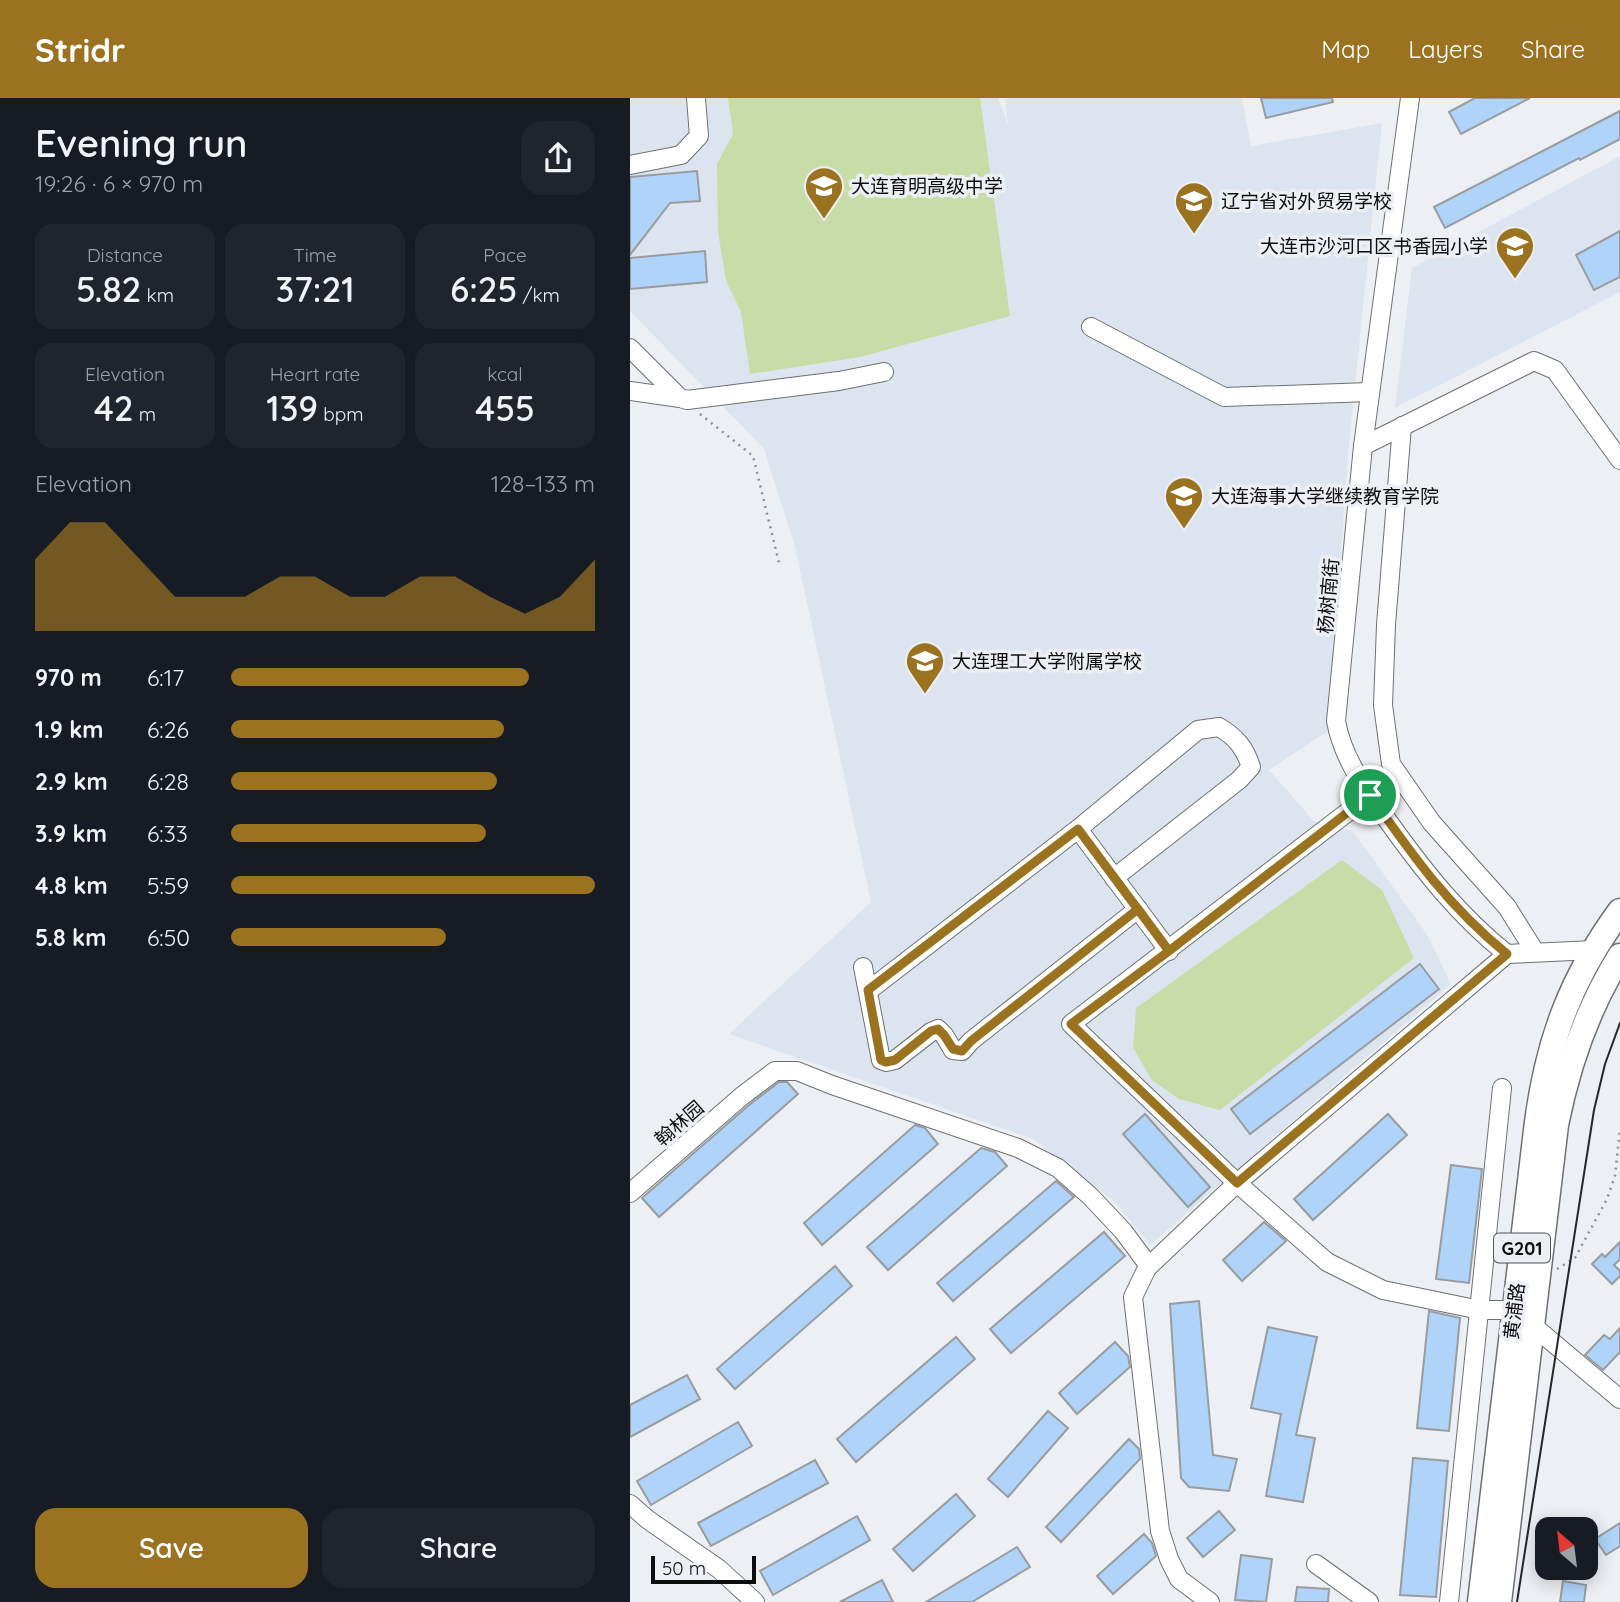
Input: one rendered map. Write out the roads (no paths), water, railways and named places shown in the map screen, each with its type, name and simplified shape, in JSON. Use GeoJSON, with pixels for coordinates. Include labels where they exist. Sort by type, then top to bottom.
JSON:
{"type":"FeatureCollection","features":[{"type":"Feature","properties":{"kind":"highway","name":"黄浦路"},"geometry":{"type":"LineString","coordinates":[[1499,1602],[1535,1136],[1546,1064],[1562,1016],[1594,950],[1620,911]]}},
{"type":"Feature","properties":{"kind":"highway","name":"黄浦路"},"geometry":{"type":"LineString","coordinates":[[1480,1602],[1523,1318],[1537,1281],[1562,1092],[1581,1031],[1620,956]]}},
{"type":"Feature","properties":{"kind":"street"},"geometry":{"type":"LineString","coordinates":[[630,165],[681,155],[699,136],[696,98]]}},
{"type":"Feature","properties":{"kind":"street","name":"杨树南街"},"geometry":{"type":"LineString","coordinates":[[1410,98],[1363,446],[1336,721],[1344,752],[1355,774],[1426,874],[1452,904],[1507,954]]}},
{"type":"Feature","properties":{"kind":"street"},"geometry":{"type":"LineString","coordinates":[[1091,327],[1224,397],[1370,392]]}},
{"type":"Feature","properties":{"kind":"street"},"geometry":{"type":"LineString","coordinates":[[630,348],[680,398]]}},
{"type":"Feature","properties":{"kind":"street"},"geometry":{"type":"LineString","coordinates":[[1363,446],[1534,361],[1555,370],[1620,460]]}},
{"type":"Feature","properties":{"kind":"street"},"geometry":{"type":"LineString","coordinates":[[630,391],[687,400],[839,382],[884,372]]}},
{"type":"Feature","properties":{"kind":"street"},"geometry":{"type":"LineString","coordinates":[[1402,426],[1386,625],[1383,705],[1391,764],[1432,823],[1507,907],[1532,947]]}},
{"type":"Feature","properties":{"kind":"street"},"geometry":{"type":"LineString","coordinates":[[868,990],[1078,829],[1198,730],[1219,727],[1236,737],[1248,755],[1251,767],[1114,878]]}},
{"type":"Feature","properties":{"kind":"street"},"geometry":{"type":"LineString","coordinates":[[1370,795],[1071,1024],[1237,1183],[1327,1262],[1383,1290],[1523,1318],[1620,1399]]}},
{"type":"Feature","properties":{"kind":"street"},"geometry":{"type":"LineString","coordinates":[[1078,829],[1169,951]]}},
{"type":"Feature","properties":{"kind":"street"},"geometry":{"type":"LineString","coordinates":[[863,967],[881,1060],[895,1060],[931,1031],[938,1029],[953,1049],[962,1051],[971,1041],[1138,909]]}},
{"type":"Feature","properties":{"kind":"street"},"geometry":{"type":"LineString","coordinates":[[1210,1602],[1179,1579],[1160,1531],[1133,1297],[1149,1266],[1237,1183],[1507,954],[1594,950]]}},
{"type":"Feature","properties":{"kind":"street","name":"翰林园"},"geometry":{"type":"LineString","coordinates":[[630,1193],[742,1096],[775,1071],[797,1071],[1018,1148],[1058,1168],[1090,1196],[1123,1231],[1149,1266]]}},
{"type":"Feature","properties":{"kind":"street"},"geometry":{"type":"LineString","coordinates":[[1449,1602],[1502,1088]]}},
{"type":"Feature","properties":{"kind":"street"},"geometry":{"type":"LineString","coordinates":[[630,1504],[719,1569],[755,1602]]}},
{"type":"Feature","properties":{"kind":"street"},"geometry":{"type":"LineString","coordinates":[[1316,1564],[1369,1602]]}},
{"type":"Feature","properties":{"kind":"tram line"},"geometry":{"type":"LineString","coordinates":[[1517,1602],[1594,1110],[1605,1064],[1620,1023]]}},
{"type":"Feature","properties":{"kind":"place","name":"大连育明高级中学"},"geometry":{"type":"Point","coordinates":[824,220]}},
{"type":"Feature","properties":{"kind":"place","name":"辽宁省对外贸易学校"},"geometry":{"type":"Point","coordinates":[1194,235]}},
{"type":"Feature","properties":{"kind":"place","name":"大连市沙河口区书香园小学"},"geometry":{"type":"Point","coordinates":[1515,280]}},
{"type":"Feature","properties":{"kind":"place","name":"大连海事大学继续教育学院"},"geometry":{"type":"Point","coordinates":[1184,530]}},
{"type":"Feature","properties":{"kind":"place","name":"大连理工大学附属学校"},"geometry":{"type":"Point","coordinates":[925,695]}}]}
